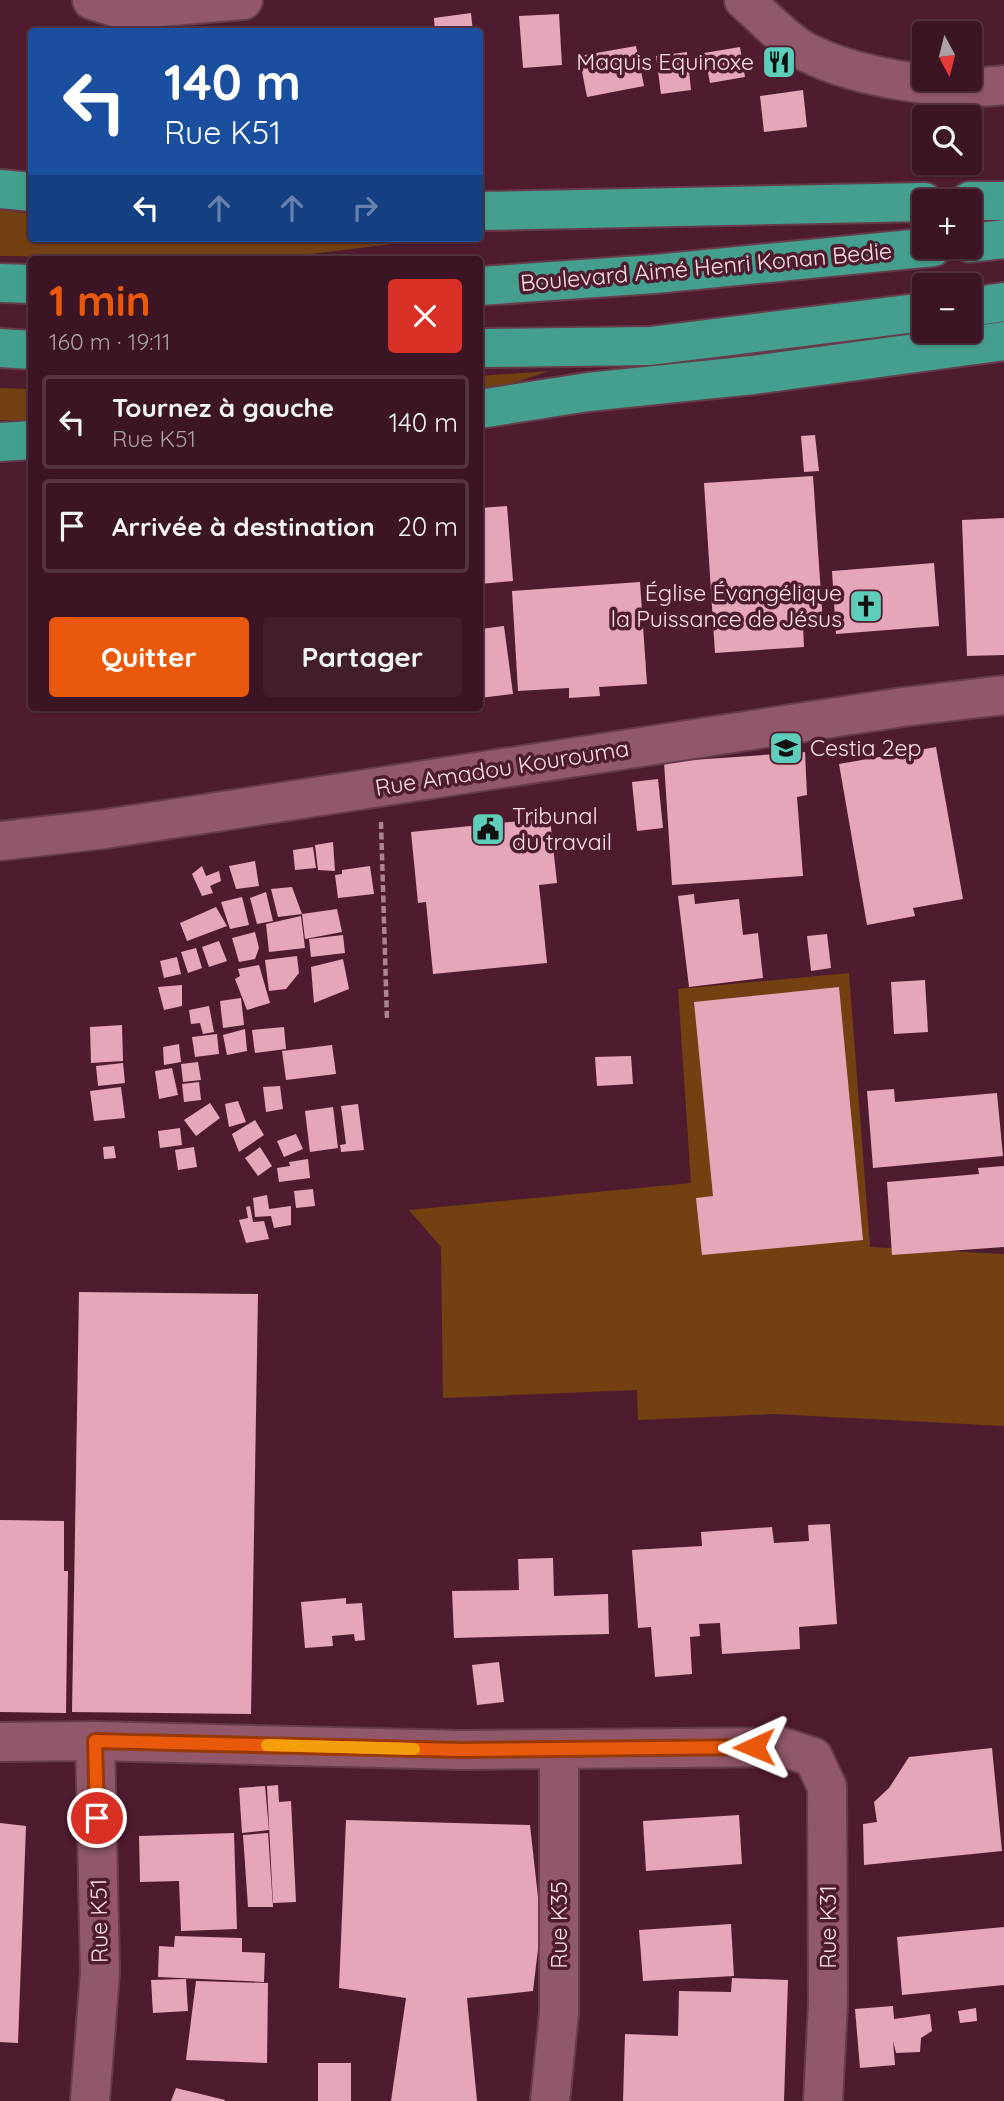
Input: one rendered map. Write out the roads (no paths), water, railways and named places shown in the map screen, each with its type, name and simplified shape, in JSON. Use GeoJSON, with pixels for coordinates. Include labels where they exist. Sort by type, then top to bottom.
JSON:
{"type":"FeatureCollection","features":[{"type":"Feature","properties":{"kind":"highway"},"geometry":{"type":"LineString","coordinates":[[0,189],[28,192]]}},
{"type":"Feature","properties":{"kind":"highway"},"geometry":{"type":"LineString","coordinates":[[982,201],[1004,201]]}},
{"type":"Feature","properties":{"kind":"highway"},"geometry":{"type":"LineString","coordinates":[[483,211],[912,202]]}},
{"type":"Feature","properties":{"kind":"highway"},"geometry":{"type":"LineString","coordinates":[[982,242],[1004,239]]}},
{"type":"Feature","properties":{"kind":"highway","name":"Boulevard Aimé Henri Konan Bedie"},"geometry":{"type":"LineString","coordinates":[[483,286],[655,274],[912,249]]}},
{"type":"Feature","properties":{"kind":"highway"},"geometry":{"type":"LineString","coordinates":[[0,283],[28,284]]}},
{"type":"Feature","properties":{"kind":"highway"},"geometry":{"type":"LineString","coordinates":[[982,305],[1004,302]]}},
{"type":"Feature","properties":{"kind":"highway"},"geometry":{"type":"LineString","coordinates":[[483,348],[650,346],[912,313]]}},
{"type":"Feature","properties":{"kind":"highway"},"geometry":{"type":"LineString","coordinates":[[483,409],[588,392],[753,375],[999,342]]}},
{"type":"Feature","properties":{"kind":"highway"},"geometry":{"type":"LineString","coordinates":[[0,348],[28,349]]}},
{"type":"Feature","properties":{"kind":"highway"},"geometry":{"type":"LineString","coordinates":[[0,442],[28,440]]}},
{"type":"Feature","properties":{"kind":"street"},"geometry":{"type":"LineString","coordinates":[[92,0],[123,10],[162,3],[243,0]]}},
{"type":"Feature","properties":{"kind":"street"},"geometry":{"type":"LineString","coordinates":[[744,0],[805,51],[883,78],[979,88],[1004,85]]}},
{"type":"Feature","properties":{"kind":"street","name":"Rue Amadou Kourouma"},"geometry":{"type":"LineString","coordinates":[[0,841],[105,829],[903,707],[1004,695]]}},
{"type":"Feature","properties":{"kind":"street"},"geometry":{"type":"LineString","coordinates":[[0,1742],[95,1741],[559,1749]]}},
{"type":"Feature","properties":{"kind":"street","name":"Rue K51"},"geometry":{"type":"LineString","coordinates":[[90,2101],[100,1973],[95,1741]]}},
{"type":"Feature","properties":{"kind":"street","name":"Rue K31"},"geometry":{"type":"LineString","coordinates":[[559,1749],[782,1747],[813,1757],[827,1787],[828,2003],[823,2101]]}},
{"type":"Feature","properties":{"kind":"street","name":"Rue K35"},"geometry":{"type":"LineString","coordinates":[[550,2101],[559,2013],[559,1749]]}},
{"type":"Feature","properties":{"kind":"place","name":"Maquis Equinoxe"},"geometry":{"type":"Point","coordinates":[779,62]}},
{"type":"Feature","properties":{"kind":"place","name":"Église Évangélique la Puissance de Jésus"},"geometry":{"type":"Point","coordinates":[866,606]}},
{"type":"Feature","properties":{"kind":"place","name":"Cestia 2ep"},"geometry":{"type":"Point","coordinates":[786,748]}},
{"type":"Feature","properties":{"kind":"place","name":"Tribunal du travail"},"geometry":{"type":"Point","coordinates":[488,829]}}]}
